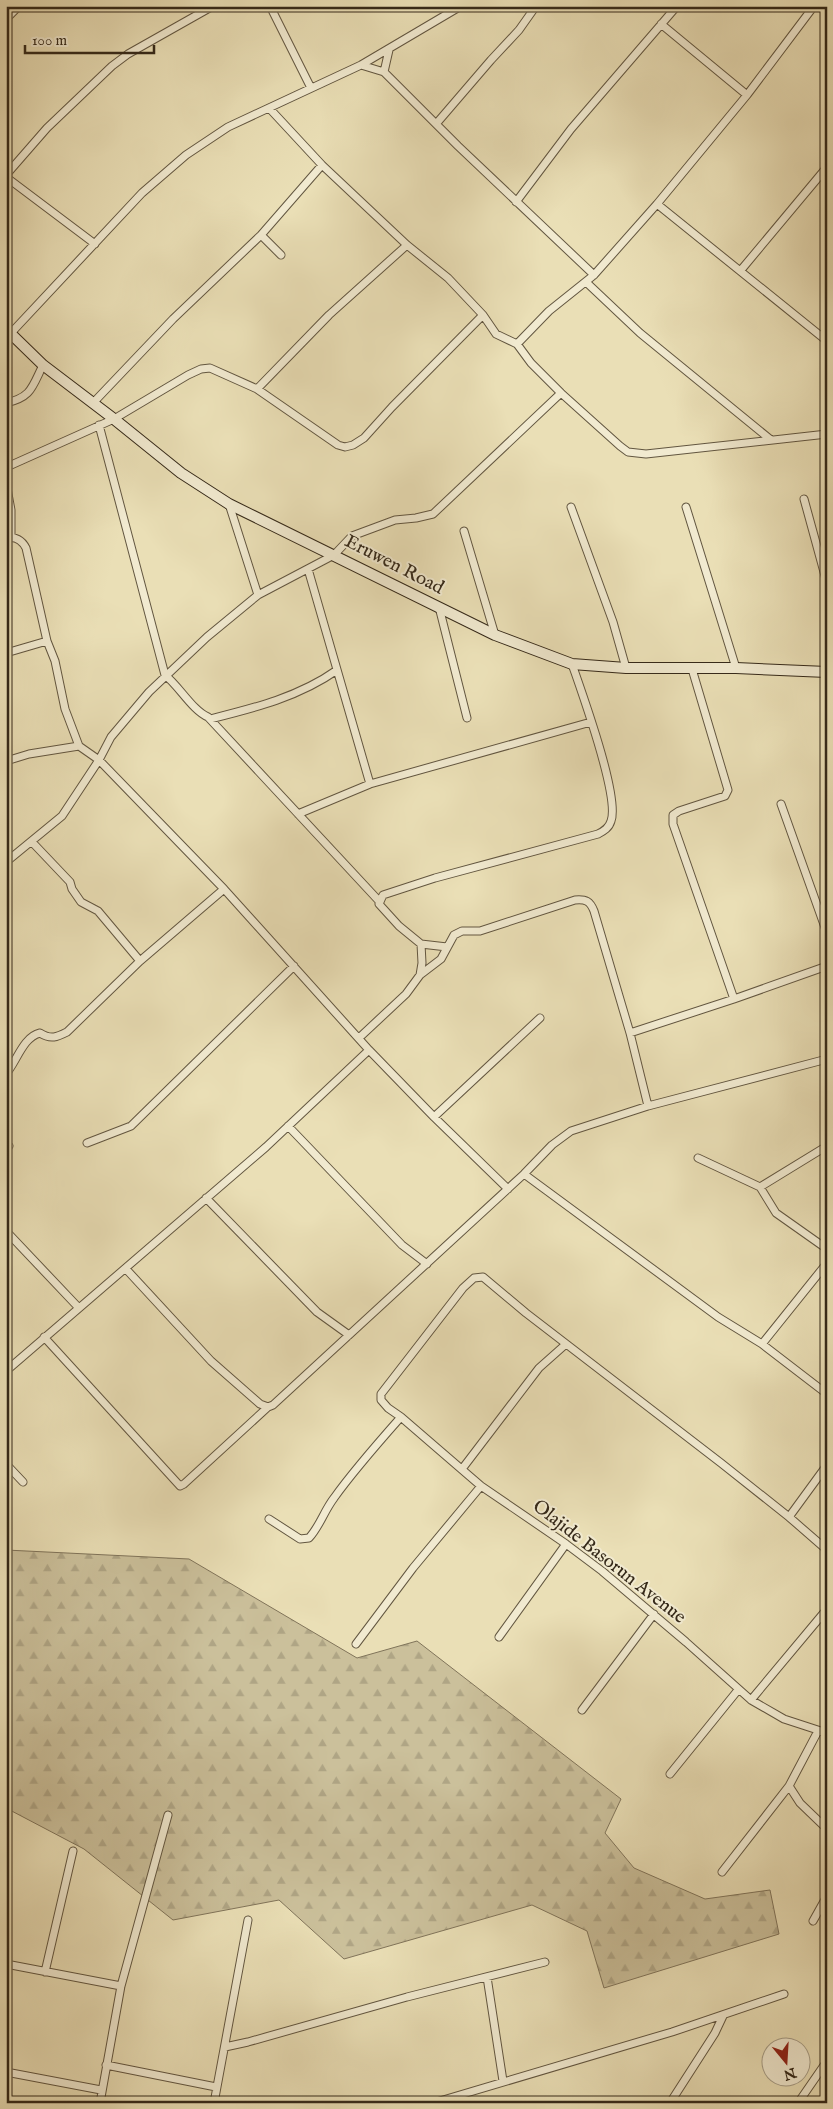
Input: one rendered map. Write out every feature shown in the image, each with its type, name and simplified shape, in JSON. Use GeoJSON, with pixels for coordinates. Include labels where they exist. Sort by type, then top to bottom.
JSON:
{"type":"FeatureCollection","features":[{"type":"Feature","properties":{"kind":"street"},"geometry":{"type":"LineString","coordinates":[[6,19],[19,6]]}},
{"type":"Feature","properties":{"kind":"street"},"geometry":{"type":"LineString","coordinates":[[270,6],[311,88]]}},
{"type":"Feature","properties":{"kind":"street"},"geometry":{"type":"LineString","coordinates":[[9,331],[142,194],[186,155],[228,127],[270,109],[389,50],[461,6]]}},
{"type":"Feature","properties":{"kind":"street"},"geometry":{"type":"LineString","coordinates":[[436,124],[519,30],[536,6]]}},
{"type":"Feature","properties":{"kind":"street"},"geometry":{"type":"LineString","coordinates":[[516,202],[571,129],[677,6]]}},
{"type":"Feature","properties":{"kind":"street"},"geometry":{"type":"LineString","coordinates":[[517,344],[549,311],[594,275],[657,204],[747,95],[814,6]]}},
{"type":"Feature","properties":{"kind":"street"},"geometry":{"type":"LineString","coordinates":[[95,244],[6,176],[47,128],[112,66],[128,54],[208,8]]}},
{"type":"Feature","properties":{"kind":"street"},"geometry":{"type":"LineString","coordinates":[[661,24],[747,95]]}},
{"type":"Feature","properties":{"kind":"street"},"geometry":{"type":"LineString","coordinates":[[384,72],[389,50]]}},
{"type":"Feature","properties":{"kind":"street"},"geometry":{"type":"LineString","coordinates":[[361,64],[384,72],[516,202],[594,275]]}},
{"type":"Feature","properties":{"kind":"street"},"geometry":{"type":"LineString","coordinates":[[270,109],[322,165],[407,245],[448,278],[483,315],[496,334],[517,344],[531,363],[561,393],[628,452],[646,454],[827,434]]}},
{"type":"Feature","properties":{"kind":"street"},"geometry":{"type":"LineString","coordinates":[[93,403],[173,319],[261,235],[322,165]]}},
{"type":"Feature","properties":{"kind":"street"},"geometry":{"type":"LineString","coordinates":[[741,270],[827,167]]}},
{"type":"Feature","properties":{"kind":"street"},"geometry":{"type":"LineString","coordinates":[[657,204],[827,341]]}},
{"type":"Feature","properties":{"kind":"street"},"geometry":{"type":"LineString","coordinates":[[261,235],[281,255]]}},
{"type":"Feature","properties":{"kind":"street"},"geometry":{"type":"LineString","coordinates":[[257,389],[329,315],[407,245]]}},
{"type":"Feature","properties":{"kind":"street"},"geometry":{"type":"LineString","coordinates":[[586,282],[640,333],[771,440]]}},
{"type":"Feature","properties":{"kind":"street"},"geometry":{"type":"LineString","coordinates":[[6,470],[9,466],[114,419],[188,375],[201,369],[210,368],[257,389],[338,445],[345,447],[353,445],[364,438],[392,406],[483,315]]}},
{"type":"Feature","properties":{"kind":"street","name":"Eruwen Road"},"geometry":{"type":"LineString","coordinates":[[9,331],[43,365],[181,473],[229,504],[495,635],[572,664],[626,668],[736,668],[827,672]]}},
{"type":"Feature","properties":{"kind":"street"},"geometry":{"type":"LineString","coordinates":[[6,403],[16,401],[29,394],[43,365]]}},
{"type":"Feature","properties":{"kind":"street"},"geometry":{"type":"LineString","coordinates":[[6,862],[62,816],[99,760],[111,737],[164,675],[258,595],[334,555],[352,536],[360,532],[395,520],[434,514],[561,393]]}},
{"type":"Feature","properties":{"kind":"street"},"geometry":{"type":"LineString","coordinates":[[99,425],[164,675],[174,682],[201,713],[208,716],[379,901],[381,906],[399,926],[421,944],[447,947]]}},
{"type":"Feature","properties":{"kind":"street"},"geometry":{"type":"LineString","coordinates":[[6,483],[11,510],[8,537],[23,542],[26,548],[47,641],[55,660],[65,709],[79,746],[99,760],[224,889],[360,1037],[369,1050],[508,1189]]}},
{"type":"Feature","properties":{"kind":"street"},"geometry":{"type":"LineString","coordinates":[[804,499],[827,583]]}},
{"type":"Feature","properties":{"kind":"street"},"geometry":{"type":"LineString","coordinates":[[229,504],[258,595]]}},
{"type":"Feature","properties":{"kind":"street"},"geometry":{"type":"LineString","coordinates":[[686,507],[736,668]]}},
{"type":"Feature","properties":{"kind":"street"},"geometry":{"type":"LineString","coordinates":[[571,508],[613,622],[626,668]]}},
{"type":"Feature","properties":{"kind":"street"},"geometry":{"type":"LineString","coordinates":[[464,531],[495,635]]}},
{"type":"Feature","properties":{"kind":"street"},"geometry":{"type":"LineString","coordinates":[[308,569],[370,784]]}},
{"type":"Feature","properties":{"kind":"street"},"geometry":{"type":"LineString","coordinates":[[438,607],[467,718]]}},
{"type":"Feature","properties":{"kind":"street"},"geometry":{"type":"LineString","coordinates":[[6,654],[47,641]]}},
{"type":"Feature","properties":{"kind":"street"},"geometry":{"type":"LineString","coordinates":[[379,901],[383,895],[435,878],[598,834],[606,830],[612,820],[611,790],[572,664]]}},
{"type":"Feature","properties":{"kind":"street"},"geometry":{"type":"LineString","coordinates":[[692,669],[728,790],[725,796],[679,811],[673,815],[673,824],[734,1000]]}},
{"type":"Feature","properties":{"kind":"street"},"geometry":{"type":"LineString","coordinates":[[210,719],[257,707],[298,693],[318,684],[337,670]]}},
{"type":"Feature","properties":{"kind":"street"},"geometry":{"type":"LineString","coordinates":[[298,814],[370,784],[591,722]]}},
{"type":"Feature","properties":{"kind":"street"},"geometry":{"type":"LineString","coordinates":[[6,760],[29,754],[79,746]]}},
{"type":"Feature","properties":{"kind":"street"},"geometry":{"type":"LineString","coordinates":[[780,804],[827,933]]}},
{"type":"Feature","properties":{"kind":"street"},"geometry":{"type":"LineString","coordinates":[[32,842],[70,882],[72,890],[81,902],[98,911],[140,962]]}},
{"type":"Feature","properties":{"kind":"street"},"geometry":{"type":"LineString","coordinates":[[6,1074],[14,1066],[27,1042],[34,1035],[40,1033],[47,1038],[55,1038],[67,1032],[140,962],[224,889]]}},
{"type":"Feature","properties":{"kind":"street"},"geometry":{"type":"LineString","coordinates":[[360,1037],[406,994],[420,974],[441,959],[454,935],[462,931],[480,931],[575,900],[584,899],[591,904],[594,912],[630,1033],[648,1106]]}},
{"type":"Feature","properties":{"kind":"street"},"geometry":{"type":"LineString","coordinates":[[420,974],[422,962],[421,944]]}},
{"type":"Feature","properties":{"kind":"street"},"geometry":{"type":"LineString","coordinates":[[88,1144],[131,1126],[148,1112],[294,966]]}},
{"type":"Feature","properties":{"kind":"street"},"geometry":{"type":"LineString","coordinates":[[630,1033],[734,1000],[827,966]]}},
{"type":"Feature","properties":{"kind":"street"},"geometry":{"type":"LineString","coordinates":[[434,1117],[540,1018]]}},
{"type":"Feature","properties":{"kind":"street"},"geometry":{"type":"LineString","coordinates":[[6,1371],[78,1307],[126,1269],[288,1126],[369,1050]]}},
{"type":"Feature","properties":{"kind":"street"},"geometry":{"type":"LineString","coordinates":[[44,1337],[180,1486],[268,1407],[274,1405],[508,1189],[552,1145],[571,1131],[648,1106],[827,1059]]}},
{"type":"Feature","properties":{"kind":"street"},"geometry":{"type":"LineString","coordinates":[[288,1126],[402,1245],[427,1264]]}},
{"type":"Feature","properties":{"kind":"street"},"geometry":{"type":"LineString","coordinates":[[760,1187],[827,1146]]}},
{"type":"Feature","properties":{"kind":"street"},"geometry":{"type":"LineString","coordinates":[[698,1158],[760,1187],[776,1213],[827,1249]]}},
{"type":"Feature","properties":{"kind":"street"},"geometry":{"type":"LineString","coordinates":[[524,1174],[718,1317],[762,1344],[827,1394]]}},
{"type":"Feature","properties":{"kind":"street"},"geometry":{"type":"LineString","coordinates":[[206,1198],[317,1312],[349,1336]]}},
{"type":"Feature","properties":{"kind":"street"},"geometry":{"type":"LineString","coordinates":[[6,1231],[78,1307]]}},
{"type":"Feature","properties":{"kind":"street"},"geometry":{"type":"LineString","coordinates":[[762,1344],[827,1263]]}},
{"type":"Feature","properties":{"kind":"street"},"geometry":{"type":"LineString","coordinates":[[126,1269],[211,1361],[260,1404],[268,1407]]}},
{"type":"Feature","properties":{"kind":"street","name":"Olajide Basorun Avenue"},"geometry":{"type":"LineString","coordinates":[[566,1344],[526,1314],[490,1282],[483,1277],[474,1278],[462,1288],[381,1394],[381,1400],[388,1408],[402,1417],[481,1486],[566,1544],[654,1614],[751,1700],[784,1719],[827,1733]]}},
{"type":"Feature","properties":{"kind":"street"},"geometry":{"type":"LineString","coordinates":[[462,1469],[539,1368],[566,1344],[789,1516],[827,1550]]}},
{"type":"Feature","properties":{"kind":"street"},"geometry":{"type":"LineString","coordinates":[[269,1519],[300,1539],[309,1538],[316,1531],[332,1501],[353,1472],[402,1417]]}},
{"type":"Feature","properties":{"kind":"street"},"geometry":{"type":"LineString","coordinates":[[6,1464],[23,1482]]}},
{"type":"Feature","properties":{"kind":"street"},"geometry":{"type":"LineString","coordinates":[[789,1516],[827,1465]]}},
{"type":"Feature","properties":{"kind":"street"},"geometry":{"type":"LineString","coordinates":[[356,1644],[413,1568],[481,1486]]}},
{"type":"Feature","properties":{"kind":"street"},"geometry":{"type":"LineString","coordinates":[[499,1637],[566,1544]]}},
{"type":"Feature","properties":{"kind":"street"},"geometry":{"type":"LineString","coordinates":[[751,1700],[827,1609]]}},
{"type":"Feature","properties":{"kind":"street"},"geometry":{"type":"LineString","coordinates":[[582,1710],[654,1614]]}},
{"type":"Feature","properties":{"kind":"street"},"geometry":{"type":"LineString","coordinates":[[670,1774],[738,1690]]}},
{"type":"Feature","properties":{"kind":"street"},"geometry":{"type":"LineString","coordinates":[[722,1872],[790,1786],[818,1731]]}},
{"type":"Feature","properties":{"kind":"street"},"geometry":{"type":"LineString","coordinates":[[790,1786],[800,1803],[827,1829]]}},
{"type":"Feature","properties":{"kind":"street"},"geometry":{"type":"LineString","coordinates":[[100,2103],[120,1986],[168,1814]]}},
{"type":"Feature","properties":{"kind":"street"},"geometry":{"type":"LineString","coordinates":[[44,1972],[73,1850]]}},
{"type":"Feature","properties":{"kind":"street"},"geometry":{"type":"LineString","coordinates":[[813,1921],[827,1896]]}},
{"type":"Feature","properties":{"kind":"street"},"geometry":{"type":"LineString","coordinates":[[214,2103],[248,1920]]}},
{"type":"Feature","properties":{"kind":"street"},"geometry":{"type":"LineString","coordinates":[[225,2047],[544,1962]]}},
{"type":"Feature","properties":{"kind":"street"},"geometry":{"type":"LineString","coordinates":[[6,1964],[120,1986]]}},
{"type":"Feature","properties":{"kind":"street"},"geometry":{"type":"LineString","coordinates":[[487,1977],[503,2081]]}},
{"type":"Feature","properties":{"kind":"street"},"geometry":{"type":"LineString","coordinates":[[433,2103],[458,2099],[503,2081],[723,2016],[784,1994]]}},
{"type":"Feature","properties":{"kind":"street"},"geometry":{"type":"LineString","coordinates":[[670,2103],[715,2033],[723,2016]]}},
{"type":"Feature","properties":{"kind":"street"},"geometry":{"type":"LineString","coordinates":[[798,2103],[827,2061]]}},
{"type":"Feature","properties":{"kind":"street"},"geometry":{"type":"LineString","coordinates":[[106,2065],[216,2087]]}},
{"type":"Feature","properties":{"kind":"street"},"geometry":{"type":"LineString","coordinates":[[6,2072],[102,2090]]}},
{"type":"Feature","properties":{"kind":"green space"},"geometry":{"type":"Polygon","coordinates":[[[6,1550],[189,1559],[357,1658],[417,1641],[621,1799],[605,1833],[634,1868],[705,1899],[770,1890],[779,1934],[604,1988],[587,1931],[532,1905],[344,1959],[279,1900],[173,1920],[84,1849],[6,1808],[6,1550]]]}}]}
